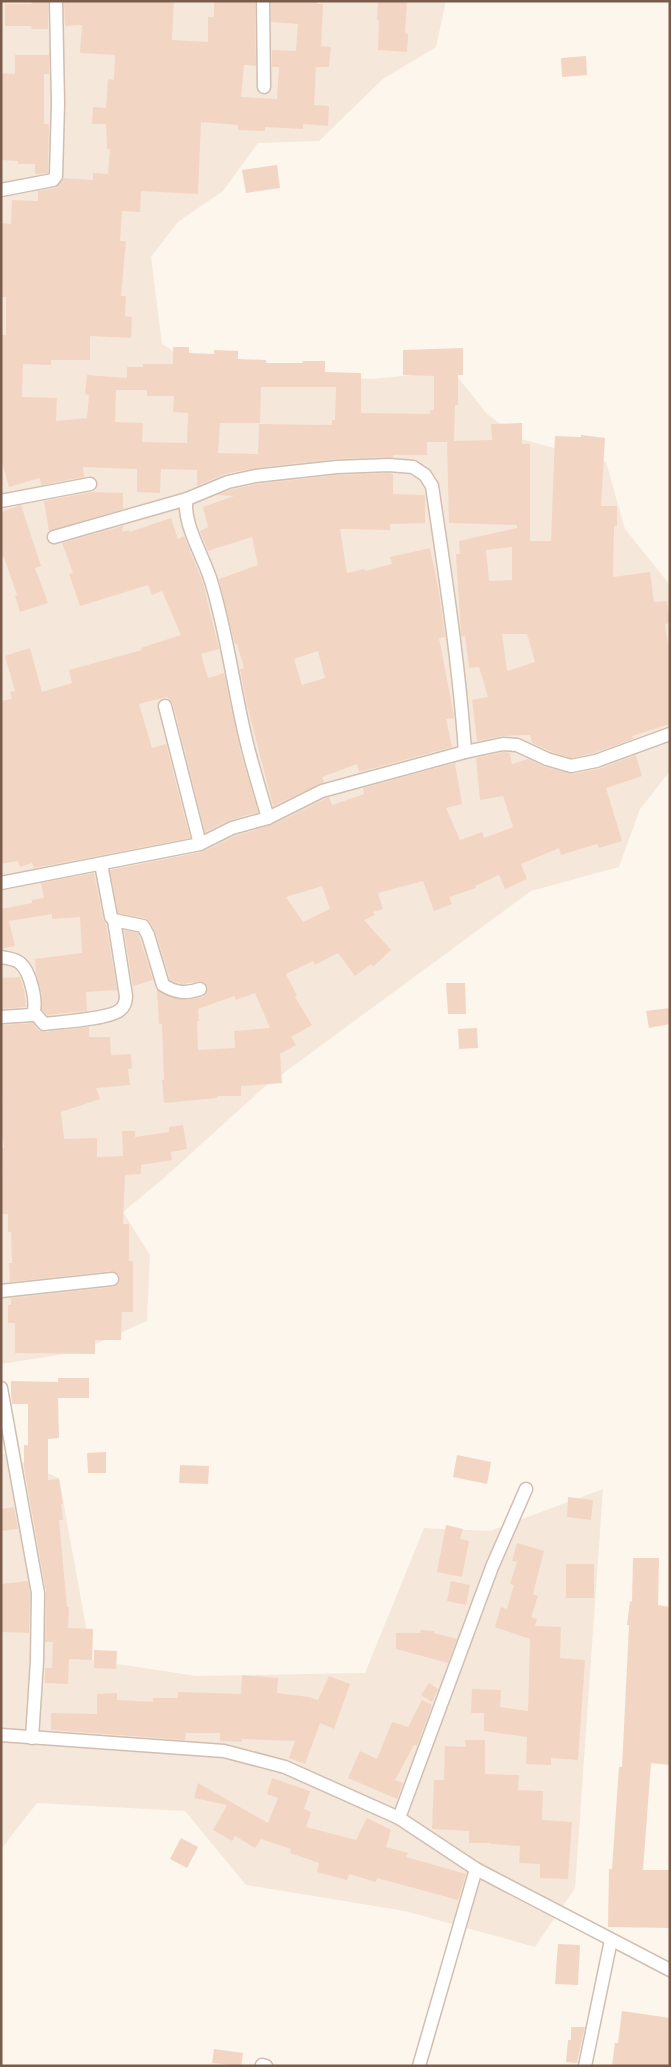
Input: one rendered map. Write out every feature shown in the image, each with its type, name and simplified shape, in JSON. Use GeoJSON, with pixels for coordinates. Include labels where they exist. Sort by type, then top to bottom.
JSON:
{"type":"FeatureCollection","features":[{"type":"Feature","properties":{"kind":"street"},"geometry":{"type":"LineString","coordinates":[[1,190],[53,180],[56,176],[58,104],[56,1]]}},
{"type":"Feature","properties":{"kind":"street"},"geometry":{"type":"LineString","coordinates":[[263,1],[264,87]]}},
{"type":"Feature","properties":{"kind":"street"},"geometry":{"type":"LineString","coordinates":[[54,537],[187,499],[228,482],[255,476],[337,467],[389,465],[413,467],[424,474],[432,486],[434,495],[462,708],[464,752]]}},
{"type":"Feature","properties":{"kind":"street"},"geometry":{"type":"LineString","coordinates":[[1,501],[90,484]]}},
{"type":"Feature","properties":{"kind":"street"},"geometry":{"type":"LineString","coordinates":[[187,499],[185,508],[186,520],[211,580],[234,676],[248,748],[268,818]]}},
{"type":"Feature","properties":{"kind":"street"},"geometry":{"type":"LineString","coordinates":[[165,706],[200,844]]}},
{"type":"Feature","properties":{"kind":"street"},"geometry":{"type":"LineString","coordinates":[[1,883],[200,844],[232,828],[268,818],[322,791],[464,752],[504,744],[517,745],[547,759],[572,766],[596,760],[670,734]]}},
{"type":"Feature","properties":{"kind":"street"},"geometry":{"type":"LineString","coordinates":[[1,957],[19,962],[25,968],[33,990],[34,1012],[44,1024],[104,1016],[119,1012],[125,1005],[126,996],[114,920],[101,864]]}},
{"type":"Feature","properties":{"kind":"street"},"geometry":{"type":"LineString","coordinates":[[114,920],[143,926],[148,936],[163,985],[174,992],[191,992],[200,989]]}},
{"type":"Feature","properties":{"kind":"street"},"geometry":{"type":"LineString","coordinates":[[1,1017],[32,1015],[34,1012]]}},
{"type":"Feature","properties":{"kind":"street"},"geometry":{"type":"LineString","coordinates":[[1,1291],[112,1280]]}},
{"type":"Feature","properties":{"kind":"street"},"geometry":{"type":"LineString","coordinates":[[1,1388],[38,1593],[37,1660],[32,1738]]}},
{"type":"Feature","properties":{"kind":"street"},"geometry":{"type":"LineString","coordinates":[[398,1818],[492,1567],[526,1489]]}},
{"type":"Feature","properties":{"kind":"street"},"geometry":{"type":"LineString","coordinates":[[1,1736],[224,1751],[284,1767],[398,1818],[476,1869],[670,1970]]}},
{"type":"Feature","properties":{"kind":"street"},"geometry":{"type":"LineString","coordinates":[[419,2066],[476,1869]]}},
{"type":"Feature","properties":{"kind":"street"},"geometry":{"type":"LineString","coordinates":[[585,2066],[611,1940]]}},
{"type":"Feature","properties":{"kind":"shaded area"},"geometry":{"type":"Polygon","coordinates":[[[1,1],[446,1],[436,47],[383,79],[319,141],[258,143],[223,191],[178,222],[151,257],[162,344],[213,376],[311,375],[371,379],[453,371],[487,414],[521,439],[606,462],[625,529],[670,585],[670,771],[640,809],[619,867],[531,891],[262,1089],[164,1178],[123,1212],[150,1255],[147,1321],[78,1352],[1,1364],[1,1]]]}},
{"type":"Feature","properties":{"kind":"shaded area"},"geometry":{"type":"Polygon","coordinates":[[[1,1453],[59,1478],[92,1660],[196,1676],[365,1673],[424,1528],[490,1531],[603,1489],[575,1888],[535,1947],[405,1911],[246,1885],[185,1811],[37,1803],[1,1849],[1,1453]]]}},
{"type":"Feature","properties":{"kind":"building"},"geometry":{"type":"Polygon","coordinates":[[[174,1],[172,40],[208,42],[208,17],[214,17],[214,1],[255,1],[256,66],[244,65],[241,97],[277,99],[279,67],[272,67],[272,50],[296,51],[298,24],[271,22],[271,1],[317,1],[317,4],[323,4],[321,46],[331,47],[329,67],[316,67],[314,105],[329,106],[328,126],[303,124],[303,129],[265,127],[265,131],[238,130],[238,125],[201,122],[198,194],[141,191],[140,212],[122,211],[120,241],[126,241],[121,296],[126,296],[125,316],[132,317],[131,338],[90,336],[90,360],[51,360],[51,365],[23,364],[22,397],[57,398],[56,421],[87,418],[89,395],[85,394],[87,375],[127,378],[127,367],[143,367],[143,364],[173,364],[173,347],[189,347],[189,353],[214,354],[214,350],[238,351],[238,359],[266,360],[266,363],[325,361],[325,372],[361,373],[361,413],[430,414],[430,410],[434,410],[434,376],[403,375],[403,350],[463,348],[463,375],[458,375],[458,405],[455,405],[454,441],[492,440],[491,424],[522,423],[522,444],[530,444],[530,541],[551,541],[555,436],[581,437],[581,435],[605,438],[601,506],[617,506],[617,526],[614,526],[613,577],[650,572],[654,602],[667,601],[670,623],[665,624],[670,656],[670,724],[632,736],[633,739],[594,753],[571,758],[532,743],[530,735],[502,736],[477,741],[472,700],[488,697],[479,667],[469,668],[465,636],[462,637],[461,634],[456,554],[460,554],[459,541],[517,528],[517,525],[449,523],[447,442],[427,442],[427,455],[336,459],[254,468],[225,474],[197,486],[197,470],[161,469],[160,493],[137,492],[137,469],[83,467],[84,477],[41,485],[40,478],[9,487],[1,459],[1,335],[6,335],[6,297],[1,297],[1,223],[11,224],[12,200],[38,201],[38,191],[55,188],[64,178],[93,180],[93,173],[108,174],[110,149],[107,149],[106,124],[92,124],[93,107],[106,108],[108,79],[114,80],[115,55],[80,53],[82,25],[65,26],[64,2],[174,1]],[[261,387],[260,423],[220,423],[218,453],[258,454],[259,424],[332,425],[332,420],[335,420],[336,387],[261,387]],[[116,390],[115,422],[143,423],[142,442],[187,443],[188,413],[173,412],[174,396],[147,396],[147,390],[116,390]],[[512,547],[486,550],[489,581],[512,580],[512,547]],[[502,634],[507,671],[535,662],[527,634],[502,634]]]}},
{"type":"Feature","properties":{"kind":"building"},"geometry":{"type":"Polygon","coordinates":[[[378,1],[407,2],[405,33],[408,34],[407,52],[378,50],[378,1]]]}},
{"type":"Feature","properties":{"kind":"building"},"geometry":{"type":"Polygon","coordinates":[[[31,2],[48,2],[48,29],[32,29],[31,26],[5,26],[5,4],[32,4],[31,2]]]}},
{"type":"Feature","properties":{"kind":"building"},"geometry":{"type":"Polygon","coordinates":[[[15,55],[49,55],[49,74],[44,74],[44,124],[49,124],[48,173],[35,174],[35,164],[18,164],[18,161],[1,160],[1,73],[15,74],[15,55]]]}},
{"type":"Feature","properties":{"kind":"building"},"geometry":{"type":"Polygon","coordinates":[[[586,56],[587,75],[562,77],[561,58],[586,56]]]}},
{"type":"Feature","properties":{"kind":"building"},"geometry":{"type":"Polygon","coordinates":[[[277,165],[280,188],[246,193],[242,170],[277,165]]]}},
{"type":"Feature","properties":{"kind":"building"},"geometry":{"type":"Polygon","coordinates":[[[389,473],[393,474],[393,494],[425,495],[425,523],[390,524],[390,530],[340,529],[347,573],[365,569],[365,571],[392,564],[390,557],[430,548],[439,592],[445,637],[439,638],[454,716],[454,718],[446,719],[452,747],[359,772],[357,764],[322,777],[324,782],[273,806],[247,705],[240,669],[244,668],[237,644],[235,644],[219,579],[258,565],[252,537],[208,551],[200,531],[208,527],[203,507],[234,496],[217,495],[230,490],[256,484],[338,475],[389,473]],[[318,651],[294,659],[302,685],[325,678],[318,651]]]}},
{"type":"Feature","properties":{"kind":"building"},"geometry":{"type":"Polygon","coordinates":[[[92,492],[123,493],[123,509],[49,531],[44,501],[92,492]]]}},
{"type":"Feature","properties":{"kind":"building"},"geometry":{"type":"Polygon","coordinates":[[[21,505],[41,566],[35,568],[48,603],[20,612],[15,596],[17,595],[4,557],[1,558],[1,512],[21,505]]]}},
{"type":"Feature","properties":{"kind":"building"},"geometry":{"type":"Polygon","coordinates":[[[171,518],[178,539],[184,536],[203,583],[219,649],[201,654],[208,678],[224,673],[240,750],[258,812],[230,820],[205,832],[173,704],[167,697],[139,704],[152,748],[166,744],[190,838],[34,868],[32,863],[20,867],[18,861],[1,864],[1,701],[12,699],[10,692],[15,691],[5,656],[30,648],[42,692],[72,683],[69,670],[142,650],[141,648],[181,635],[162,591],[152,595],[148,585],[80,606],[69,574],[73,573],[62,543],[123,526],[122,532],[129,530],[130,532],[171,518]]]}},
{"type":"Feature","properties":{"kind":"building"},"geometry":{"type":"Polygon","coordinates":[[[504,752],[510,753],[512,764],[528,759],[545,767],[572,774],[599,769],[636,755],[642,776],[606,788],[622,841],[599,848],[597,844],[561,855],[559,848],[521,864],[527,879],[505,889],[499,875],[475,886],[476,888],[449,897],[452,904],[434,911],[423,881],[378,893],[383,909],[373,912],[375,915],[364,920],[391,950],[373,967],[371,964],[355,976],[338,953],[315,965],[313,961],[286,974],[297,996],[295,997],[312,1025],[291,1037],[296,1045],[280,1054],[282,1083],[241,1086],[241,1096],[218,1096],[217,1098],[164,1103],[162,1024],[159,1024],[157,989],[170,997],[186,1000],[203,997],[208,987],[201,981],[182,984],[170,980],[156,933],[150,922],[145,918],[118,913],[110,870],[202,852],[235,836],[272,825],[329,797],[332,805],[364,794],[363,788],[455,763],[462,804],[446,808],[460,840],[482,832],[484,838],[513,827],[503,796],[480,800],[476,758],[504,752]],[[322,886],[286,897],[303,922],[330,909],[322,886]],[[255,993],[236,1000],[234,996],[198,1009],[198,1050],[235,1048],[234,1031],[270,1028],[255,993]]]}},
{"type":"Feature","properties":{"kind":"building"},"geometry":{"type":"Polygon","coordinates":[[[94,873],[103,919],[106,924],[117,990],[86,992],[87,1011],[47,1015],[42,1009],[42,995],[36,973],[35,959],[82,953],[80,917],[52,919],[52,914],[9,921],[15,946],[1,949],[1,909],[32,903],[32,900],[44,898],[41,883],[94,873]]]}},
{"type":"Feature","properties":{"kind":"building"},"geometry":{"type":"Polygon","coordinates":[[[124,930],[138,933],[153,980],[133,986],[124,930]]]}},
{"type":"Feature","properties":{"kind":"building"},"geometry":{"type":"Polygon","coordinates":[[[20,977],[26,1007],[1,1009],[1,978],[20,977]]]}},
{"type":"Feature","properties":{"kind":"building"},"geometry":{"type":"Polygon","coordinates":[[[446,983],[465,983],[466,1014],[448,1014],[446,983]]]}},
{"type":"Feature","properties":{"kind":"building"},"geometry":{"type":"Polygon","coordinates":[[[670,1008],[670,1024],[649,1028],[646,1011],[670,1008]]]}},
{"type":"Feature","properties":{"kind":"building"},"geometry":{"type":"Polygon","coordinates":[[[33,1023],[38,1030],[44,1032],[89,1027],[89,1037],[110,1037],[111,1055],[131,1054],[132,1068],[128,1069],[130,1085],[96,1088],[100,1099],[61,1112],[64,1139],[97,1138],[97,1157],[123,1156],[122,1131],[135,1131],[135,1137],[169,1132],[169,1127],[183,1125],[187,1149],[171,1152],[172,1160],[141,1165],[141,1174],[125,1175],[123,1224],[129,1224],[129,1261],[133,1261],[133,1312],[122,1312],[121,1340],[95,1340],[95,1354],[15,1353],[15,1323],[8,1323],[8,1305],[11,1305],[11,1298],[113,1287],[117,1285],[120,1279],[118,1274],[111,1271],[10,1282],[9,1263],[12,1263],[11,1232],[8,1232],[8,1214],[1,1214],[1,1174],[3,1174],[1,1148],[4,1148],[1,1124],[1,1105],[3,1105],[1,1086],[1,1025],[33,1023]]]}},
{"type":"Feature","properties":{"kind":"building"},"geometry":{"type":"Polygon","coordinates":[[[477,1028],[478,1048],[459,1049],[458,1029],[477,1028]]]}},
{"type":"Feature","properties":{"kind":"building"},"geometry":{"type":"Polygon","coordinates":[[[58,1378],[89,1378],[89,1398],[58,1398],[59,1438],[48,1439],[48,1480],[59,1479],[63,1504],[61,1504],[63,1520],[59,1520],[67,1607],[69,1607],[68,1628],[93,1629],[92,1660],[69,1659],[68,1684],[45,1683],[45,1668],[52,1668],[53,1642],[45,1642],[46,1592],[24,1467],[24,1445],[28,1445],[28,1404],[12,1404],[11,1395],[11,1381],[58,1382],[58,1378]]]}},
{"type":"Feature","properties":{"kind":"building"},"geometry":{"type":"Polygon","coordinates":[[[106,1452],[106,1473],[88,1473],[87,1453],[106,1452]]]}},
{"type":"Feature","properties":{"kind":"building"},"geometry":{"type":"Polygon","coordinates":[[[457,1455],[491,1462],[487,1484],[453,1477],[457,1455]]]}},
{"type":"Feature","properties":{"kind":"building"},"geometry":{"type":"Polygon","coordinates":[[[180,1465],[209,1466],[208,1484],[179,1483],[180,1465]]]}},
{"type":"Feature","properties":{"kind":"building"},"geometry":{"type":"Polygon","coordinates":[[[568,1497],[593,1500],[591,1520],[567,1517],[568,1497]]]}},
{"type":"Feature","properties":{"kind":"building"},"geometry":{"type":"Polygon","coordinates":[[[14,1507],[18,1529],[1,1531],[1,1509],[14,1507]]]}},
{"type":"Feature","properties":{"kind":"building"},"geometry":{"type":"Polygon","coordinates":[[[446,1525],[463,1529],[460,1539],[469,1541],[462,1577],[437,1572],[446,1525]]]}},
{"type":"Feature","properties":{"kind":"building"},"geometry":{"type":"Polygon","coordinates":[[[517,1543],[544,1551],[533,1594],[538,1596],[531,1617],[537,1619],[535,1626],[561,1627],[560,1658],[585,1660],[578,1760],[551,1758],[551,1765],[526,1764],[527,1737],[484,1731],[484,1713],[471,1713],[472,1689],[501,1690],[500,1707],[528,1711],[530,1639],[495,1627],[501,1607],[507,1609],[514,1585],[510,1584],[517,1562],[512,1561],[517,1543]]]}},
{"type":"Feature","properties":{"kind":"building"},"geometry":{"type":"Polygon","coordinates":[[[633,1558],[659,1558],[658,1605],[670,1607],[670,1765],[651,1763],[643,1870],[670,1870],[670,1928],[608,1927],[609,1869],[612,1869],[619,1767],[622,1767],[629,1625],[627,1625],[630,1601],[632,1602],[633,1558]]]}},
{"type":"Feature","properties":{"kind":"building"},"geometry":{"type":"Polygon","coordinates":[[[566,1564],[594,1564],[594,1598],[566,1598],[566,1564]]]}},
{"type":"Feature","properties":{"kind":"building"},"geometry":{"type":"Polygon","coordinates":[[[28,1581],[30,1594],[29,1633],[1,1632],[1,1584],[28,1581]]]}},
{"type":"Feature","properties":{"kind":"building"},"geometry":{"type":"Polygon","coordinates":[[[451,1581],[470,1585],[466,1605],[447,1601],[451,1581]]]}},
{"type":"Feature","properties":{"kind":"building"},"geometry":{"type":"Polygon","coordinates":[[[421,1630],[434,1631],[434,1633],[457,1639],[448,1663],[396,1649],[396,1633],[420,1633],[421,1630]]]}},
{"type":"Feature","properties":{"kind":"building"},"geometry":{"type":"Polygon","coordinates":[[[94,1650],[117,1651],[116,1669],[94,1668],[94,1650]]]}},
{"type":"Feature","properties":{"kind":"building"},"geometry":{"type":"Polygon","coordinates":[[[242,1675],[278,1678],[277,1693],[318,1700],[329,1676],[350,1684],[334,1729],[320,1723],[305,1764],[289,1758],[295,1741],[242,1739],[242,1742],[220,1741],[220,1733],[186,1733],[185,1740],[51,1730],[51,1713],[97,1714],[97,1694],[117,1693],[117,1700],[153,1702],[153,1698],[178,1698],[178,1692],[241,1694],[242,1675]]]}},
{"type":"Feature","properties":{"kind":"building"},"geometry":{"type":"Polygon","coordinates":[[[429,1683],[438,1689],[432,1702],[421,1695],[429,1683]]]}},
{"type":"Feature","properties":{"kind":"building"},"geometry":{"type":"Polygon","coordinates":[[[422,1700],[432,1705],[417,1746],[414,1745],[395,1780],[403,1783],[397,1799],[348,1778],[360,1751],[377,1759],[392,1722],[408,1727],[422,1700]]]}},
{"type":"Feature","properties":{"kind":"building"},"geometry":{"type":"Polygon","coordinates":[[[465,1740],[485,1740],[485,1774],[519,1775],[518,1790],[543,1791],[542,1820],[572,1822],[568,1879],[540,1878],[540,1864],[519,1863],[520,1846],[469,1843],[469,1831],[432,1829],[434,1780],[444,1780],[445,1746],[466,1747],[465,1740]]]}},
{"type":"Feature","properties":{"kind":"building"},"geometry":{"type":"Polygon","coordinates":[[[272,1778],[310,1791],[304,1809],[311,1812],[306,1827],[356,1840],[367,1818],[391,1830],[386,1847],[408,1853],[406,1857],[466,1874],[458,1900],[377,1878],[376,1882],[349,1874],[347,1880],[317,1872],[319,1863],[290,1853],[291,1849],[261,1839],[255,1848],[235,1836],[232,1841],[213,1830],[227,1805],[194,1798],[198,1783],[268,1823],[278,1798],[267,1794],[272,1778]]]}},
{"type":"Feature","properties":{"kind":"building"},"geometry":{"type":"Polygon","coordinates":[[[181,1838],[198,1847],[187,1868],[170,1859],[181,1838]]]}},
{"type":"Feature","properties":{"kind":"building"},"geometry":{"type":"Polygon","coordinates":[[[558,1944],[580,1945],[578,1985],[555,1984],[558,1944]]]}},
{"type":"Feature","properties":{"kind":"building"},"geometry":{"type":"Polygon","coordinates":[[[622,2011],[670,2018],[670,2066],[612,2066],[615,2043],[618,2043],[622,2011]]]}},
{"type":"Feature","properties":{"kind":"building"},"geometry":{"type":"Polygon","coordinates":[[[571,2027],[585,2027],[577,2063],[566,2062],[568,2040],[571,2040],[571,2027]]]}},
{"type":"Feature","properties":{"kind":"building"},"geometry":{"type":"Polygon","coordinates":[[[214,2049],[243,2053],[241,2066],[212,2063],[214,2049]]]}}]}
